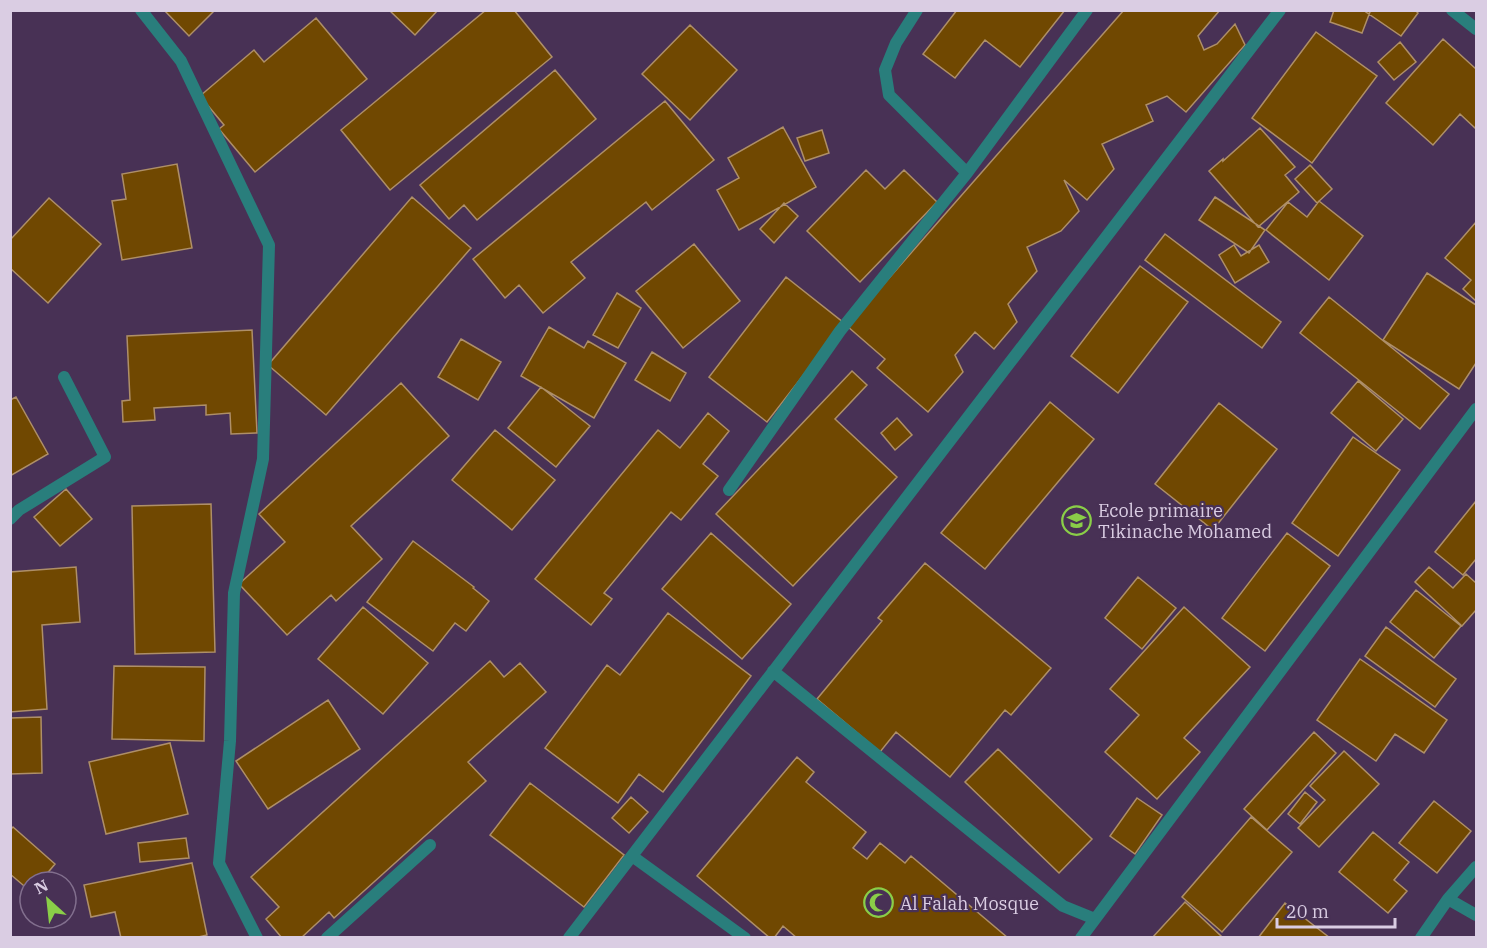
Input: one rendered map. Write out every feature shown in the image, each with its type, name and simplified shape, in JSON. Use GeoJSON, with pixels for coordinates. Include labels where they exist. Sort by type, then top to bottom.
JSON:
{"type":"FeatureCollection","features":[{"type":"Feature","properties":{"kind":"street"},"geometry":{"type":"LineString","coordinates":[[141,10],[181,61],[269,245],[263,459],[234,593],[230,741],[219,863],[257,938]]}},
{"type":"Feature","properties":{"kind":"street"},"geometry":{"type":"LineString","coordinates":[[917,10],[896,44],[885,70],[889,95],[967,173]]}},
{"type":"Feature","properties":{"kind":"street"},"geometry":{"type":"LineString","coordinates":[[729,490],[840,331],[967,173],[1087,10]]}},
{"type":"Feature","properties":{"kind":"street"},"geometry":{"type":"LineString","coordinates":[[569,938],[1280,10]]}},
{"type":"Feature","properties":{"kind":"street"},"geometry":{"type":"LineString","coordinates":[[1452,10],[1476,29]]}},
{"type":"Feature","properties":{"kind":"street"},"geometry":{"type":"LineString","coordinates":[[10,519],[20,510],[105,457],[64,377]]}},
{"type":"Feature","properties":{"kind":"street"},"geometry":{"type":"LineString","coordinates":[[1081,938],[1476,409]]}},
{"type":"Feature","properties":{"kind":"street"},"geometry":{"type":"LineString","coordinates":[[773,671],[1063,906],[1095,919]]}},
{"type":"Feature","properties":{"kind":"street"},"geometry":{"type":"LineString","coordinates":[[327,938],[429,845]]}},
{"type":"Feature","properties":{"kind":"street"},"geometry":{"type":"LineString","coordinates":[[632,856],[745,938]]}},
{"type":"Feature","properties":{"kind":"street"},"geometry":{"type":"LineString","coordinates":[[1421,938],[1448,899],[1476,867]]}},
{"type":"Feature","properties":{"kind":"street"},"geometry":{"type":"LineString","coordinates":[[1448,899],[1476,915]]}},
{"type":"Feature","properties":{"kind":"building"},"geometry":{"type":"Polygon","coordinates":[[[164,10],[215,10],[189,36],[164,10]]]}},
{"type":"Feature","properties":{"kind":"building"},"geometry":{"type":"Polygon","coordinates":[[[389,10],[438,10],[415,35],[389,10]]]}},
{"type":"Feature","properties":{"kind":"building"},"geometry":{"type":"Polygon","coordinates":[[[486,10],[514,10],[552,57],[390,190],[341,130],[486,10]]]}},
{"type":"Feature","properties":{"kind":"building"},"geometry":{"type":"Polygon","coordinates":[[[957,10],[1065,10],[1020,67],[985,40],[955,78],[923,54],[957,10]]]}},
{"type":"Feature","properties":{"kind":"building"},"geometry":{"type":"Polygon","coordinates":[[[1124,10],[1220,10],[1198,36],[1204,50],[1217,44],[1235,24],[1245,45],[1186,112],[1167,96],[1146,105],[1153,121],[1102,144],[1114,169],[1087,200],[1064,180],[1079,211],[1061,231],[1027,247],[1037,271],[1008,304],[1017,322],[994,349],[975,332],[955,355],[963,372],[928,412],[877,368],[885,359],[847,326],[1124,10]]]}},
{"type":"Feature","properties":{"kind":"building"},"geometry":{"type":"Polygon","coordinates":[[[1334,10],[1370,12],[1362,33],[1330,22],[1334,10]]]}},
{"type":"Feature","properties":{"kind":"building"},"geometry":{"type":"Polygon","coordinates":[[[1363,10],[1415,10],[1418,13],[1401,36],[1363,10]]]}},
{"type":"Feature","properties":{"kind":"building"},"geometry":{"type":"Polygon","coordinates":[[[316,18],[367,79],[255,172],[219,129],[224,125],[200,96],[254,50],[264,62],[316,18]]]}},
{"type":"Feature","properties":{"kind":"building"},"geometry":{"type":"Polygon","coordinates":[[[690,25],[737,70],[690,120],[642,74],[690,25]]]}},
{"type":"Feature","properties":{"kind":"building"},"geometry":{"type":"Polygon","coordinates":[[[1316,32],[1377,76],[1312,163],[1252,118],[1316,32]]]}},
{"type":"Feature","properties":{"kind":"building"},"geometry":{"type":"Polygon","coordinates":[[[1443,39],[1476,69],[1476,126],[1475,128],[1460,114],[1433,145],[1386,103],[1443,39]]]}},
{"type":"Feature","properties":{"kind":"building"},"geometry":{"type":"Polygon","coordinates":[[[1400,42],[1416,62],[1394,80],[1378,62],[1400,42]]]}},
{"type":"Feature","properties":{"kind":"building"},"geometry":{"type":"Polygon","coordinates":[[[555,70],[596,119],[477,220],[464,205],[449,219],[420,185],[555,70]]]}},
{"type":"Feature","properties":{"kind":"building"},"geometry":{"type":"Polygon","coordinates":[[[665,101],[714,160],[652,210],[646,202],[571,262],[585,278],[543,313],[519,285],[505,298],[473,259],[665,101]]]}},
{"type":"Feature","properties":{"kind":"building"},"geometry":{"type":"Polygon","coordinates":[[[783,127],[816,187],[739,230],[717,190],[739,178],[728,158],[783,127]]]}},
{"type":"Feature","properties":{"kind":"building"},"geometry":{"type":"Polygon","coordinates":[[[1260,128],[1295,167],[1285,175],[1299,192],[1258,227],[1209,171],[1260,128]]]}},
{"type":"Feature","properties":{"kind":"building"},"geometry":{"type":"Polygon","coordinates":[[[822,130],[829,153],[805,161],[797,138],[822,130]]]}},
{"type":"Feature","properties":{"kind":"building"},"geometry":{"type":"Polygon","coordinates":[[[177,164],[192,248],[122,260],[112,201],[126,199],[122,174],[177,164]]]}},
{"type":"Feature","properties":{"kind":"building"},"geometry":{"type":"Polygon","coordinates":[[[1310,165],[1332,189],[1317,203],[1295,179],[1310,165]]]}},
{"type":"Feature","properties":{"kind":"building"},"geometry":{"type":"Polygon","coordinates":[[[866,170],[885,189],[904,170],[937,202],[860,282],[807,231],[866,170]]]}},
{"type":"Feature","properties":{"kind":"building"},"geometry":{"type":"Polygon","coordinates":[[[412,197],[471,248],[326,415],[268,365],[412,197]]]}},
{"type":"Feature","properties":{"kind":"building"},"geometry":{"type":"Polygon","coordinates":[[[1215,197],[1265,230],[1249,253],[1199,220],[1215,197]]]}},
{"type":"Feature","properties":{"kind":"building"},"geometry":{"type":"Polygon","coordinates":[[[49,198],[101,244],[48,303],[10,268],[10,240],[49,198]]]}},
{"type":"Feature","properties":{"kind":"building"},"geometry":{"type":"Polygon","coordinates":[[[1319,201],[1363,236],[1329,280],[1266,230],[1288,202],[1307,217],[1319,201]]]}},
{"type":"Feature","properties":{"kind":"building"},"geometry":{"type":"Polygon","coordinates":[[[784,203],[798,216],[774,243],[760,229],[784,203]]]}},
{"type":"Feature","properties":{"kind":"building"},"geometry":{"type":"Polygon","coordinates":[[[1476,222],[1476,301],[1463,289],[1471,280],[1445,258],[1476,222]]]}},
{"type":"Feature","properties":{"kind":"building"},"geometry":{"type":"Polygon","coordinates":[[[1165,234],[1281,322],[1262,348],[1145,260],[1165,234]]]}},
{"type":"Feature","properties":{"kind":"building"},"geometry":{"type":"Polygon","coordinates":[[[694,244],[740,301],[683,348],[636,291],[694,244]]]}},
{"type":"Feature","properties":{"kind":"building"},"geometry":{"type":"Polygon","coordinates":[[[1234,245],[1241,256],[1259,245],[1269,262],[1235,283],[1219,255],[1234,245]]]}},
{"type":"Feature","properties":{"kind":"building"},"geometry":{"type":"Polygon","coordinates":[[[1140,266],[1188,302],[1118,393],[1071,356],[1140,266]]]}},
{"type":"Feature","properties":{"kind":"building"},"geometry":{"type":"Polygon","coordinates":[[[1427,273],[1476,305],[1476,363],[1459,389],[1383,340],[1427,273]]]}},
{"type":"Feature","properties":{"kind":"building"},"geometry":{"type":"Polygon","coordinates":[[[786,277],[844,323],[767,422],[709,377],[786,277]]]}},
{"type":"Feature","properties":{"kind":"building"},"geometry":{"type":"Polygon","coordinates":[[[617,293],[641,308],[618,348],[593,335],[617,293]]]}},
{"type":"Feature","properties":{"kind":"building"},"geometry":{"type":"Polygon","coordinates":[[[1329,297],[1449,394],[1420,429],[1300,333],[1329,297]]]}},
{"type":"Feature","properties":{"kind":"building"},"geometry":{"type":"Polygon","coordinates":[[[549,327],[584,348],[588,341],[626,363],[594,418],[521,376],[549,327]]]}},
{"type":"Feature","properties":{"kind":"building"},"geometry":{"type":"Polygon","coordinates":[[[252,330],[257,433],[231,434],[230,413],[206,415],[206,405],[154,408],[155,420],[123,422],[122,401],[130,400],[127,336],[252,330]]]}},
{"type":"Feature","properties":{"kind":"building"},"geometry":{"type":"Polygon","coordinates":[[[461,339],[501,362],[478,400],[438,377],[461,339]]]}},
{"type":"Feature","properties":{"kind":"building"},"geometry":{"type":"Polygon","coordinates":[[[652,352],[686,373],[670,401],[635,380],[652,352]]]}},
{"type":"Feature","properties":{"kind":"building"},"geometry":{"type":"Polygon","coordinates":[[[852,371],[867,385],[835,419],[897,477],[793,586],[716,514],[852,371]]]}},
{"type":"Feature","properties":{"kind":"building"},"geometry":{"type":"Polygon","coordinates":[[[1358,381],[1403,419],[1376,451],[1331,413],[1358,381]]]}},
{"type":"Feature","properties":{"kind":"building"},"geometry":{"type":"Polygon","coordinates":[[[401,383],[449,436],[351,526],[382,559],[336,601],[331,595],[287,635],[239,584],[285,542],[259,514],[401,383]]]}},
{"type":"Feature","properties":{"kind":"building"},"geometry":{"type":"Polygon","coordinates":[[[541,387],[590,426],[556,467],[508,428],[541,387]]]}},
{"type":"Feature","properties":{"kind":"building"},"geometry":{"type":"Polygon","coordinates":[[[16,397],[48,454],[10,476],[10,400],[16,397]]]}},
{"type":"Feature","properties":{"kind":"building"},"geometry":{"type":"Polygon","coordinates":[[[1050,402],[1094,439],[985,569],[941,533],[1050,402]]]}},
{"type":"Feature","properties":{"kind":"building"},"geometry":{"type":"Polygon","coordinates":[[[1219,403],[1277,449],[1213,530],[1155,484],[1219,403]]]}},
{"type":"Feature","properties":{"kind":"building"},"geometry":{"type":"Polygon","coordinates":[[[708,413],[729,431],[703,464],[718,476],[681,520],[671,512],[604,593],[612,599],[591,625],[535,579],[658,430],[680,448],[708,413]]]}},
{"type":"Feature","properties":{"kind":"building"},"geometry":{"type":"Polygon","coordinates":[[[897,418],[912,435],[895,450],[881,433],[897,418]]]}},
{"type":"Feature","properties":{"kind":"building"},"geometry":{"type":"Polygon","coordinates":[[[495,430],[555,480],[512,530],[452,480],[495,430]]]}},
{"type":"Feature","properties":{"kind":"building"},"geometry":{"type":"Polygon","coordinates":[[[1353,437],[1400,470],[1338,556],[1292,523],[1353,437]]]}},
{"type":"Feature","properties":{"kind":"building"},"geometry":{"type":"Polygon","coordinates":[[[66,489],[92,519],[60,546],[34,517],[66,489]]]}},
{"type":"Feature","properties":{"kind":"building"},"geometry":{"type":"Polygon","coordinates":[[[1476,501],[1476,559],[1463,575],[1435,552],[1476,501]]]}},
{"type":"Feature","properties":{"kind":"building"},"geometry":{"type":"Polygon","coordinates":[[[211,504],[215,652],[135,654],[132,506],[211,504]]]}},
{"type":"Feature","properties":{"kind":"building"},"geometry":{"type":"Polygon","coordinates":[[[711,533],[791,604],[742,659],[662,589],[711,533]]]}},
{"type":"Feature","properties":{"kind":"building"},"geometry":{"type":"Polygon","coordinates":[[[1287,533],[1330,566],[1265,651],[1222,618],[1287,533]]]}},
{"type":"Feature","properties":{"kind":"building"},"geometry":{"type":"Polygon","coordinates":[[[413,541],[489,601],[466,631],[455,623],[433,651],[367,602],[413,541]]]}},
{"type":"Feature","properties":{"kind":"building"},"geometry":{"type":"Polygon","coordinates":[[[925,563],[1051,668],[1011,715],[1005,710],[950,777],[896,732],[880,752],[817,699],[882,621],[878,618],[925,563]]]}},
{"type":"Feature","properties":{"kind":"building"},"geometry":{"type":"Polygon","coordinates":[[[76,567],[80,622],[42,625],[47,709],[10,712],[10,572],[76,567]]]}},
{"type":"Feature","properties":{"kind":"building"},"geometry":{"type":"Polygon","coordinates":[[[1429,567],[1453,588],[1466,574],[1476,583],[1476,610],[1462,626],[1415,582],[1429,567]]]}},
{"type":"Feature","properties":{"kind":"building"},"geometry":{"type":"Polygon","coordinates":[[[1138,577],[1176,608],[1142,649],[1105,618],[1138,577]]]}},
{"type":"Feature","properties":{"kind":"building"},"geometry":{"type":"Polygon","coordinates":[[[1416,590],[1461,626],[1434,658],[1390,622],[1416,590]]]}},
{"type":"Feature","properties":{"kind":"building"},"geometry":{"type":"Polygon","coordinates":[[[363,607],[428,663],[383,714],[318,659],[363,607]]]}},
{"type":"Feature","properties":{"kind":"building"},"geometry":{"type":"Polygon","coordinates":[[[1184,607],[1250,667],[1184,738],[1200,752],[1157,799],[1105,752],[1139,715],[1110,689],[1184,607]]]}},
{"type":"Feature","properties":{"kind":"building"},"geometry":{"type":"Polygon","coordinates":[[[668,613],[751,676],[663,792],[639,774],[618,803],[545,748],[607,665],[620,675],[668,613]]]}},
{"type":"Feature","properties":{"kind":"building"},"geometry":{"type":"Polygon","coordinates":[[[1386,627],[1456,679],[1435,707],[1365,656],[1386,627]]]}},
{"type":"Feature","properties":{"kind":"building"},"geometry":{"type":"Polygon","coordinates":[[[1360,659],[1447,720],[1424,753],[1395,734],[1376,761],[1317,720],[1360,659]]]}},
{"type":"Feature","properties":{"kind":"building"},"geometry":{"type":"Polygon","coordinates":[[[490,661],[504,677],[520,663],[546,692],[468,762],[486,781],[334,918],[329,912],[301,938],[282,938],[266,919],[279,907],[251,877],[490,661]]]}},
{"type":"Feature","properties":{"kind":"building"},"geometry":{"type":"Polygon","coordinates":[[[114,666],[205,667],[204,741],[112,739],[114,666]]]}},
{"type":"Feature","properties":{"kind":"building"},"geometry":{"type":"Polygon","coordinates":[[[328,700],[360,749],[268,809],[236,761],[328,700]]]}},
{"type":"Feature","properties":{"kind":"building"},"geometry":{"type":"Polygon","coordinates":[[[41,717],[42,773],[10,774],[10,718],[41,717]]]}},
{"type":"Feature","properties":{"kind":"building"},"geometry":{"type":"Polygon","coordinates":[[[1314,732],[1336,753],[1267,830],[1244,809],[1314,732]]]}},
{"type":"Feature","properties":{"kind":"building"},"geometry":{"type":"Polygon","coordinates":[[[170,743],[188,814],[106,834],[89,762],[170,743]]]}},
{"type":"Feature","properties":{"kind":"building"},"geometry":{"type":"Polygon","coordinates":[[[998,749],[1092,839],[1059,873],[965,782],[998,749]]]}},
{"type":"Feature","properties":{"kind":"building"},"geometry":{"type":"Polygon","coordinates":[[[1344,751],[1379,784],[1319,847],[1298,828],[1325,800],[1310,786],[1344,751]]]}},
{"type":"Feature","properties":{"kind":"building"},"geometry":{"type":"Polygon","coordinates":[[[797,757],[814,772],[806,782],[866,832],[853,848],[867,859],[880,843],[905,863],[911,856],[1008,938],[797,938],[783,926],[774,938],[770,938],[697,876],[797,757]]]}},
{"type":"Feature","properties":{"kind":"building"},"geometry":{"type":"Polygon","coordinates":[[[530,783],[624,855],[584,907],[490,835],[530,783]]]}},
{"type":"Feature","properties":{"kind":"building"},"geometry":{"type":"Polygon","coordinates":[[[1305,792],[1317,802],[1300,824],[1288,814],[1305,792]]]}},
{"type":"Feature","properties":{"kind":"building"},"geometry":{"type":"Polygon","coordinates":[[[631,797],[648,812],[629,833],[612,818],[631,797]]]}},
{"type":"Feature","properties":{"kind":"building"},"geometry":{"type":"Polygon","coordinates":[[[1137,798],[1162,815],[1135,854],[1110,836],[1137,798]]]}},
{"type":"Feature","properties":{"kind":"building"},"geometry":{"type":"Polygon","coordinates":[[[1434,801],[1471,831],[1437,873],[1399,843],[1434,801]]]}},
{"type":"Feature","properties":{"kind":"building"},"geometry":{"type":"Polygon","coordinates":[[[1251,817],[1292,852],[1222,932],[1182,897],[1251,817]]]}},
{"type":"Feature","properties":{"kind":"building"},"geometry":{"type":"Polygon","coordinates":[[[13,827],[55,864],[50,870],[18,870],[18,881],[10,874],[10,830],[13,827]]]}},
{"type":"Feature","properties":{"kind":"building"},"geometry":{"type":"Polygon","coordinates":[[[1373,832],[1409,862],[1394,880],[1407,891],[1388,913],[1339,872],[1373,832]]]}},
{"type":"Feature","properties":{"kind":"building"},"geometry":{"type":"Polygon","coordinates":[[[186,838],[189,858],[140,862],[138,843],[186,838]]]}},
{"type":"Feature","properties":{"kind":"building"},"geometry":{"type":"Polygon","coordinates":[[[192,863],[207,935],[194,938],[121,938],[115,912],[91,917],[84,885],[192,863]]]}},
{"type":"Feature","properties":{"kind":"building"},"geometry":{"type":"Polygon","coordinates":[[[1185,902],[1221,936],[1220,938],[1152,938],[1185,902]]]}},
{"type":"Feature","properties":{"kind":"building"},"geometry":{"type":"Polygon","coordinates":[[[1285,903],[1330,938],[1258,938],[1285,903]]]}},
{"type":"Feature","properties":{"kind":"place","name":"Ecole primaire Tikinache Mohamed"},"geometry":{"type":"Point","coordinates":[1077,520]}},
{"type":"Feature","properties":{"kind":"place","name":"Al Falah Mosque"},"geometry":{"type":"Point","coordinates":[879,903]}}]}
